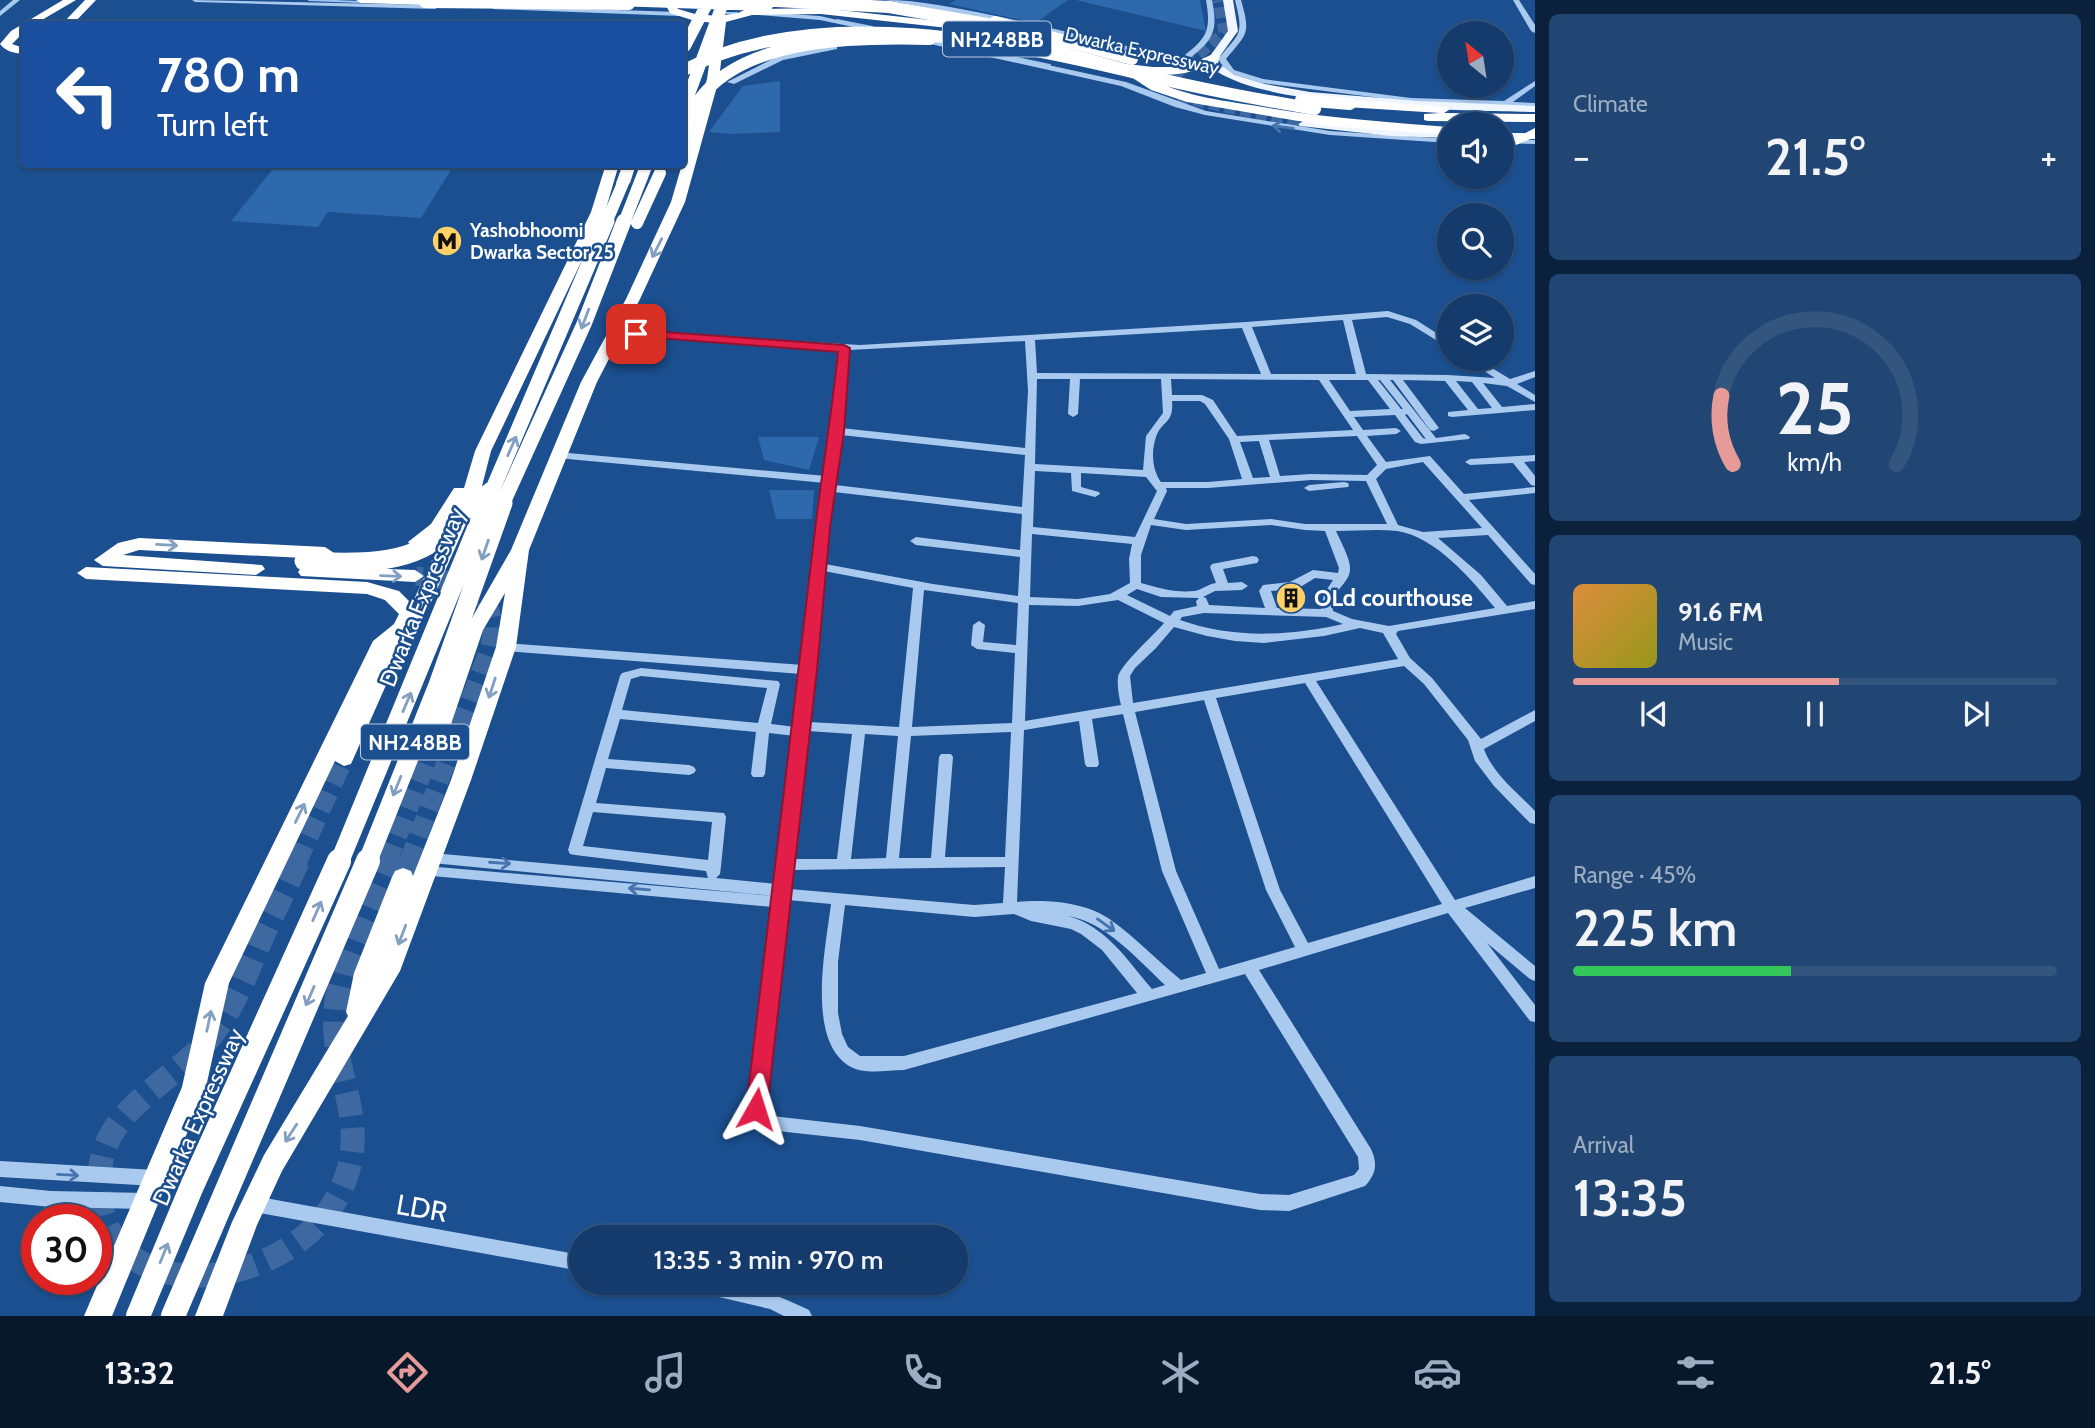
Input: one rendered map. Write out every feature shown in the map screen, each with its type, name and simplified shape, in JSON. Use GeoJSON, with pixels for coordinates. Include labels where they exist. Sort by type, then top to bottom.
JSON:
{"type":"FeatureCollection","features":[{"type":"Feature","properties":{"kind":"highway"},"geometry":{"type":"LineString","coordinates":[[35,21],[71,0]]}},
{"type":"Feature","properties":{"kind":"highway"},"geometry":{"type":"LineString","coordinates":[[70,21],[91,0]]}},
{"type":"Feature","properties":{"kind":"highway"},"geometry":{"type":"LineString","coordinates":[[361,0],[590,5],[644,1]]}},
{"type":"Feature","properties":{"kind":"highway"},"geometry":{"type":"LineString","coordinates":[[615,0],[836,8],[932,18],[1030,40],[1120,65],[1156,68],[1182,61]]}},
{"type":"Feature","properties":{"kind":"highway"},"geometry":{"type":"LineString","coordinates":[[668,0],[682,14],[721,19],[752,8],[804,1],[869,2],[932,8],[1011,23],[1106,48],[1156,68]]}},
{"type":"Feature","properties":{"kind":"highway"},"geometry":{"type":"LineString","coordinates":[[686,42],[709,0]]}},
{"type":"Feature","properties":{"kind":"highway"},"geometry":{"type":"LineString","coordinates":[[686,102],[724,0]]}},
{"type":"Feature","properties":{"kind":"highway"},"geometry":{"type":"LineString","coordinates":[[752,8],[758,8],[763,0]]}},
{"type":"Feature","properties":{"kind":"highway"},"geometry":{"type":"LineString","coordinates":[[823,0],[927,10],[995,22],[1177,72],[1214,63]]}},
{"type":"Feature","properties":{"kind":"highway"},"geometry":{"type":"LineString","coordinates":[[804,1],[889,8],[960,18],[1315,108],[1350,104],[1509,113],[1533,127]]}},
{"type":"Feature","properties":{"kind":"highway"},"geometry":{"type":"LineString","coordinates":[[752,8],[889,16],[1030,40]]}},
{"type":"Feature","properties":{"kind":"highway"},"geometry":{"type":"LineString","coordinates":[[682,14],[682,21]]}},
{"type":"Feature","properties":{"kind":"highway"},"geometry":{"type":"LineString","coordinates":[[437,736],[474,630],[522,543],[557,456],[613,332],[633,299],[678,202],[713,79],[721,19]]}},
{"type":"Feature","properties":{"kind":"highway","name":"Dwarka Expressway"},"geometry":{"type":"LineString","coordinates":[[686,69],[725,47],[765,35],[834,24],[888,23],[982,36],[1217,92],[1315,108],[1437,123]]}},
{"type":"Feature","properties":{"kind":"highway"},"geometry":{"type":"LineString","coordinates":[[21,29],[6,44],[10,48],[21,50]]}},
{"type":"Feature","properties":{"kind":"highway","name":"Dwarka Expressway"},"geometry":{"type":"LineString","coordinates":[[686,83],[704,67],[734,52],[793,36],[850,30],[934,33],[1214,98],[1533,127]]}},
{"type":"Feature","properties":{"kind":"highway"},"geometry":{"type":"LineString","coordinates":[[686,132],[693,108],[711,86],[736,69],[794,48],[866,38],[919,38],[973,45],[1054,63],[1072,63]]}},
{"type":"Feature","properties":{"kind":"highway"},"geometry":{"type":"LineString","coordinates":[[1120,65],[1155,87],[1187,98],[1307,119],[1437,134]]}},
{"type":"Feature","properties":{"kind":"highway"},"geometry":{"type":"LineString","coordinates":[[1514,126],[1533,127]]}},
{"type":"Feature","properties":{"kind":"highway"},"geometry":{"type":"LineString","coordinates":[[1514,131],[1533,127]]}},
{"type":"Feature","properties":{"kind":"highway"},"geometry":{"type":"LineString","coordinates":[[415,576],[103,559],[124,547],[139,544],[360,555],[406,547],[437,528],[483,450],[598,212],[612,168]]}},
{"type":"Feature","properties":{"kind":"highway","name":"Dwarka Expressway"},"geometry":{"type":"LineString","coordinates":[[138,1316],[192,1186],[339,862],[628,168]]}},
{"type":"Feature","properties":{"kind":"highway","name":"Dwarka Expressway"},"geometry":{"type":"LineString","coordinates":[[173,1316],[363,873],[438,685],[495,521],[584,324],[645,168]]}},
{"type":"Feature","properties":{"kind":"highway","name":"Dwarka Expressway"},"geometry":{"type":"LineString","coordinates":[[595,292],[611,282],[661,168]]}},
{"type":"Feature","properties":{"kind":"highway"},"geometry":{"type":"LineString","coordinates":[[209,1316],[254,1204],[281,1147],[388,971],[420,869],[506,647],[522,543],[518,524],[564,408],[607,327],[642,246],[659,219],[675,168]]}},
{"type":"Feature","properties":{"kind":"highway"},"geometry":{"type":"LineString","coordinates":[[98,1316],[194,1087],[217,983],[383,641],[405,626],[419,609],[472,490],[483,450]]}},
{"type":"Feature","properties":{"kind":"highway"},"geometry":{"type":"LineString","coordinates":[[304,561],[363,562],[404,555],[439,538],[455,524],[467,507],[493,488]]}},
{"type":"Feature","properties":{"kind":"highway"},"geometry":{"type":"LineString","coordinates":[[86,573],[383,591],[396,596],[408,614],[405,626],[344,759]]}},
{"type":"Feature","properties":{"kind":"main road"},"geometry":{"type":"LineString","coordinates":[[1228,0],[1232,35],[1214,63],[1243,84],[1324,97],[1521,106],[1533,127]]}},
{"type":"Feature","properties":{"kind":"main road"},"geometry":{"type":"LineString","coordinates":[[1304,124],[1437,135]]}},
{"type":"Feature","properties":{"kind":"street"},"geometry":{"type":"LineString","coordinates":[[0,14],[17,0]]}},
{"type":"Feature","properties":{"kind":"street"},"geometry":{"type":"LineString","coordinates":[[195,0],[682,14]]}},
{"type":"Feature","properties":{"kind":"street"},"geometry":{"type":"LineString","coordinates":[[483,0],[625,6],[682,14]]}},
{"type":"Feature","properties":{"kind":"street"},"geometry":{"type":"LineString","coordinates":[[888,0],[1020,21],[1202,66]]}},
{"type":"Feature","properties":{"kind":"street"},"geometry":{"type":"LineString","coordinates":[[1182,61],[1210,36],[1214,28],[1209,0]]}},
{"type":"Feature","properties":{"kind":"street"},"geometry":{"type":"LineString","coordinates":[[1238,0],[1246,26],[1244,36],[1222,59],[1227,69],[1238,75],[1262,81],[1391,98],[1521,106]]}},
{"type":"Feature","properties":{"kind":"street"},"geometry":{"type":"LineString","coordinates":[[1516,0],[1535,31]]}},
{"type":"Feature","properties":{"kind":"street"},"geometry":{"type":"LineString","coordinates":[[752,8],[828,19],[1124,84],[1178,106],[1205,113],[1329,133],[1437,135]]}},
{"type":"Feature","properties":{"kind":"street"},"geometry":{"type":"LineString","coordinates":[[731,82],[763,65],[801,53],[863,44],[928,41]]}},
{"type":"Feature","properties":{"kind":"street"},"geometry":{"type":"LineString","coordinates":[[1505,104],[1535,83]]}},
{"type":"Feature","properties":{"kind":"street"},"geometry":{"type":"LineString","coordinates":[[1514,136],[1533,127]]}},
{"type":"Feature","properties":{"kind":"street"},"geometry":{"type":"LineString","coordinates":[[613,332],[844,348],[1246,325],[1383,314],[1399,316],[1437,338]]}},
{"type":"Feature","properties":{"kind":"street"},"geometry":{"type":"LineString","coordinates":[[1347,318],[1372,377],[1419,440],[1465,438]]}},
{"type":"Feature","properties":{"kind":"street"},"geometry":{"type":"LineString","coordinates":[[1246,325],[1268,377]]}},
{"type":"Feature","properties":{"kind":"street"},"geometry":{"type":"LineString","coordinates":[[1013,909],[1012,862],[1033,376],[1030,337]]}},
{"type":"Feature","properties":{"kind":"street"},"geometry":{"type":"LineString","coordinates":[[844,348],[837,432],[819,566],[757,1114],[768,1123],[873,1135],[1268,1203],[1289,1203],[1359,1181],[1367,1173],[1365,1154],[1249,967]]}},
{"type":"Feature","properties":{"kind":"street"},"geometry":{"type":"LineString","coordinates":[[1490,371],[1535,399]]}},
{"type":"Feature","properties":{"kind":"street"},"geometry":{"type":"LineString","coordinates":[[1033,376],[1396,377],[1475,379],[1508,383],[1535,374]]}},
{"type":"Feature","properties":{"kind":"street"},"geometry":{"type":"LineString","coordinates":[[1073,414],[1075,375]]}},
{"type":"Feature","properties":{"kind":"street"},"geometry":{"type":"LineString","coordinates":[[1136,585],[1134,559],[1147,521],[1161,494],[1149,474],[1149,441],[1168,413],[1166,376]]}},
{"type":"Feature","properties":{"kind":"street"},"geometry":{"type":"LineString","coordinates":[[1322,377],[1383,466]]}},
{"type":"Feature","properties":{"kind":"street"},"geometry":{"type":"LineString","coordinates":[[1372,377],[1434,428]]}},
{"type":"Feature","properties":{"kind":"street"},"geometry":{"type":"LineString","coordinates":[[1396,377],[1433,441]]}},
{"type":"Feature","properties":{"kind":"street"},"geometry":{"type":"LineString","coordinates":[[1448,378],[1474,411]]}},
{"type":"Feature","properties":{"kind":"street"},"geometry":{"type":"LineString","coordinates":[[1475,379],[1498,408]]}},
{"type":"Feature","properties":{"kind":"street"},"geometry":{"type":"LineString","coordinates":[[1168,398],[1206,399],[1234,439],[1248,480]]}},
{"type":"Feature","properties":{"kind":"street"},"geometry":{"type":"LineString","coordinates":[[1452,414],[1498,408],[1535,407]]}},
{"type":"Feature","properties":{"kind":"street"},"geometry":{"type":"LineString","coordinates":[[1349,414],[1415,411]]}},
{"type":"Feature","properties":{"kind":"street"},"geometry":{"type":"LineString","coordinates":[[1234,439],[1396,431]]}},
{"type":"Feature","properties":{"kind":"street"},"geometry":{"type":"LineString","coordinates":[[837,432],[1030,453]]}},
{"type":"Feature","properties":{"kind":"street"},"geometry":{"type":"LineString","coordinates":[[1263,438],[1276,479]]}},
{"type":"Feature","properties":{"kind":"street"},"geometry":{"type":"LineString","coordinates":[[557,456],[830,484],[1026,511]]}},
{"type":"Feature","properties":{"kind":"street"},"geometry":{"type":"LineString","coordinates":[[1158,485],[1208,485],[1276,479],[1370,478],[1383,466],[1428,458],[1492,531],[1529,566],[1535,581]]}},
{"type":"Feature","properties":{"kind":"street"},"geometry":{"type":"LineString","coordinates":[[1470,462],[1535,458]]}},
{"type":"Feature","properties":{"kind":"street"},"geometry":{"type":"LineString","coordinates":[[1517,460],[1535,483]]}},
{"type":"Feature","properties":{"kind":"street"},"geometry":{"type":"LineString","coordinates":[[1030,467],[1149,474]]}},
{"type":"Feature","properties":{"kind":"street"},"geometry":{"type":"LineString","coordinates":[[1076,471],[1076,489],[1095,494]]}},
{"type":"Feature","properties":{"kind":"street"},"geometry":{"type":"LineString","coordinates":[[1370,478],[1394,527]]}},
{"type":"Feature","properties":{"kind":"street"},"geometry":{"type":"LineString","coordinates":[[1310,488],[1344,485],[1346,480]]}},
{"type":"Feature","properties":{"kind":"street"},"geometry":{"type":"LineString","coordinates":[[1463,497],[1535,490]]}},
{"type":"Feature","properties":{"kind":"street"},"geometry":{"type":"LineString","coordinates":[[1147,521],[1186,527],[1271,522],[1329,527],[1394,527],[1426,535],[1492,531]]}},
{"type":"Feature","properties":{"kind":"street"},"geometry":{"type":"LineString","coordinates":[[1328,613],[1326,606],[1332,588],[1342,577],[1345,568],[1329,527]]}},
{"type":"Feature","properties":{"kind":"street"},"geometry":{"type":"LineString","coordinates":[[1026,530],[1139,541]]}},
{"type":"Feature","properties":{"kind":"street"},"geometry":{"type":"LineString","coordinates":[[1426,535],[1477,578],[1504,610]]}},
{"type":"Feature","properties":{"kind":"street"},"geometry":{"type":"LineString","coordinates":[[916,541],[1025,554]]}},
{"type":"Feature","properties":{"kind":"street"},"geometry":{"type":"LineString","coordinates":[[1223,586],[1216,568],[1254,560]]}},
{"type":"Feature","properties":{"kind":"street"},"geometry":{"type":"LineString","coordinates":[[819,566],[919,585],[1023,601],[1063,604],[1119,596],[1136,585]]}},
{"type":"Feature","properties":{"kind":"street"},"geometry":{"type":"LineString","coordinates":[[1273,611],[1265,591],[1267,588],[1293,586],[1313,574],[1342,577]]}},
{"type":"Feature","properties":{"kind":"street"},"geometry":{"type":"LineString","coordinates":[[892,863],[919,585]]}},
{"type":"Feature","properties":{"kind":"street"},"geometry":{"type":"LineString","coordinates":[[1136,585],[1161,593],[1199,594],[1212,587],[1242,586]]}},
{"type":"Feature","properties":{"kind":"street"},"geometry":{"type":"LineString","coordinates":[[1199,594],[1205,608]]}},
{"type":"Feature","properties":{"kind":"street"},"geometry":{"type":"LineString","coordinates":[[1119,596],[1169,622],[1258,641],[1294,638],[1360,625]]}},
{"type":"Feature","properties":{"kind":"street"},"geometry":{"type":"LineString","coordinates":[[1215,976],[1169,871],[1126,700],[1125,671],[1178,614],[1205,608],[1328,613],[1360,625],[1391,630],[1535,605]]}},
{"type":"Feature","properties":{"kind":"street"},"geometry":{"type":"LineString","coordinates":[[979,625],[977,645],[1021,650]]}},
{"type":"Feature","properties":{"kind":"street"},"geometry":{"type":"LineString","coordinates":[[1391,630],[1391,638],[1405,660],[1428,681],[1479,746],[1482,761],[1499,783],[1535,819]]}},
{"type":"Feature","properties":{"kind":"street"},"geometry":{"type":"LineString","coordinates":[[506,647],[809,670]]}},
{"type":"Feature","properties":{"kind":"street"},"geometry":{"type":"LineString","coordinates":[[615,714],[763,729],[903,732],[1018,727],[1309,680],[1405,660]]}},
{"type":"Feature","properties":{"kind":"street"},"geometry":{"type":"LineString","coordinates":[[714,866],[575,850],[624,679],[630,673],[774,684],[763,729],[758,774]]}},
{"type":"Feature","properties":{"kind":"street"},"geometry":{"type":"LineString","coordinates":[[1309,680],[1371,781],[1454,906],[1457,915],[1535,1016]]}},
{"type":"Feature","properties":{"kind":"street"},"geometry":{"type":"LineString","coordinates":[[1209,697],[1273,890],[1304,950]]}},
{"type":"Feature","properties":{"kind":"street"},"geometry":{"type":"LineString","coordinates":[[1479,746],[1535,715]]}},
{"type":"Feature","properties":{"kind":"street"},"geometry":{"type":"LineString","coordinates":[[1085,716],[1092,764]]}},
{"type":"Feature","properties":{"kind":"street"},"geometry":{"type":"LineString","coordinates":[[843,864],[859,730]]}},
{"type":"Feature","properties":{"kind":"street"},"geometry":{"type":"LineString","coordinates":[[938,862],[946,757]]}},
{"type":"Feature","properties":{"kind":"street"},"geometry":{"type":"LineString","coordinates":[[601,763],[690,770]]}},
{"type":"Feature","properties":{"kind":"street"},"geometry":{"type":"LineString","coordinates":[[588,807],[719,817],[711,890]]}},
{"type":"Feature","properties":{"kind":"street"},"geometry":{"type":"LineString","coordinates":[[785,865],[1012,862]]}},
{"type":"Feature","properties":{"kind":"street"},"geometry":{"type":"LineString","coordinates":[[420,869],[974,911],[1037,906],[1093,916],[1116,931],[1178,987]]}},
{"type":"Feature","properties":{"kind":"street"},"geometry":{"type":"LineString","coordinates":[[839,899],[829,1015],[833,1036],[855,1061],[868,1064],[904,1063],[1149,996],[1535,882]]}},
{"type":"Feature","properties":{"kind":"street"},"geometry":{"type":"LineString","coordinates":[[1454,906],[1535,975]]}},
{"type":"Feature","properties":{"kind":"street"},"geometry":{"type":"LineString","coordinates":[[1013,909],[1033,918],[1068,922],[1091,932],[1102,941],[1149,996]]}},
{"type":"Feature","properties":{"kind":"street"},"geometry":{"type":"LineString","coordinates":[[0,1169],[150,1190]]}},
{"type":"Feature","properties":{"kind":"street"},"geometry":{"type":"LineString","coordinates":[[0,1194],[51,1199],[150,1190]]}},
{"type":"Feature","properties":{"kind":"street","name":"LDR"},"geometry":{"type":"LineString","coordinates":[[254,1204],[569,1261]]}},
{"type":"Feature","properties":{"kind":"street"},"geometry":{"type":"LineString","coordinates":[[746,1295],[772,1301],[803,1316]]}},
{"type":"Feature","properties":{"kind":"shaded area"},"geometry":{"type":"Polygon","coordinates":[[[956,0],[1068,0],[1035,23],[949,4],[956,0]]]}},
{"type":"Feature","properties":{"kind":"shaded area"},"geometry":{"type":"Polygon","coordinates":[[[1076,0],[1200,0],[1206,31],[1076,0]]]}},
{"type":"Feature","properties":{"kind":"shaded area"},"geometry":{"type":"Polygon","coordinates":[[[780,81],[780,132],[709,132],[743,86],[780,81]]]}},
{"type":"Feature","properties":{"kind":"shaded area"},"geometry":{"type":"Polygon","coordinates":[[[274,168],[452,168],[421,218],[328,212],[318,227],[231,221],[274,168]]]}},
{"type":"Feature","properties":{"kind":"shaded area"},"geometry":{"type":"Polygon","coordinates":[[[758,437],[819,437],[809,470],[764,460],[758,437]]]}},
{"type":"Feature","properties":{"kind":"shaded area"},"geometry":{"type":"Polygon","coordinates":[[[769,490],[814,490],[812,519],[776,519],[769,490]]]}},
{"type":"Feature","properties":{"kind":"waterway"},"geometry":{"type":"LineString","coordinates":[[309,0],[361,2]]}},
{"type":"Feature","properties":{"kind":"waterway"},"geometry":{"type":"LineString","coordinates":[[723,13],[737,13]]}},
{"type":"Feature","properties":{"kind":"waterway"},"geometry":{"type":"LineString","coordinates":[[837,20],[872,27]]}},
{"type":"Feature","properties":{"kind":"waterway"},"geometry":{"type":"LineString","coordinates":[[971,48],[1050,65]]}},
{"type":"Feature","properties":{"kind":"tunnel"},"geometry":{"type":"LineString","coordinates":[[1175,76],[1224,32],[1218,0]]}},
{"type":"Feature","properties":{"kind":"tunnel"},"geometry":{"type":"LineString","coordinates":[[1178,97],[1304,124]]}},
{"type":"Feature","properties":{"kind":"tunnel"},"geometry":{"type":"LineString","coordinates":[[408,863],[490,647],[492,627],[485,599],[476,591],[450,581],[416,576]]}},
{"type":"Feature","properties":{"kind":"tunnel"},"geometry":{"type":"LineString","coordinates":[[387,863],[437,736]]}},
{"type":"Feature","properties":{"kind":"tunnel"},"geometry":{"type":"LineString","coordinates":[[297,863],[344,759]]}},
{"type":"Feature","properties":{"kind":"tunnel"},"geometry":{"type":"LineString","coordinates":[[298,861],[240,987],[219,1025],[196,1052],[131,1109],[117,1125],[107,1143],[101,1163],[102,1213],[121,1247],[152,1268],[191,1276],[234,1271],[276,1255],[312,1229],[339,1194],[349,1169],[352,1125],[336,1040],[337,998],[355,937],[387,861]]}},
{"type":"Feature","properties":{"kind":"tunnel"},"geometry":{"type":"LineString","coordinates":[[403,877],[409,861]]}},
{"type":"Feature","properties":{"kind":"place","name":"Yashobhoomi Dwarka Sector 25"},"geometry":{"type":"Point","coordinates":[447,241]}},
{"type":"Feature","properties":{"kind":"place","name":"OLd courthouse"},"geometry":{"type":"Point","coordinates":[1291,598]}},
{"type":"Feature","properties":{"kind":"route"},"geometry":{"type":"LineString","coordinates":[[636,334],[844,348],[837,432],[823,527],[809,670],[756,1109]]}}]}
